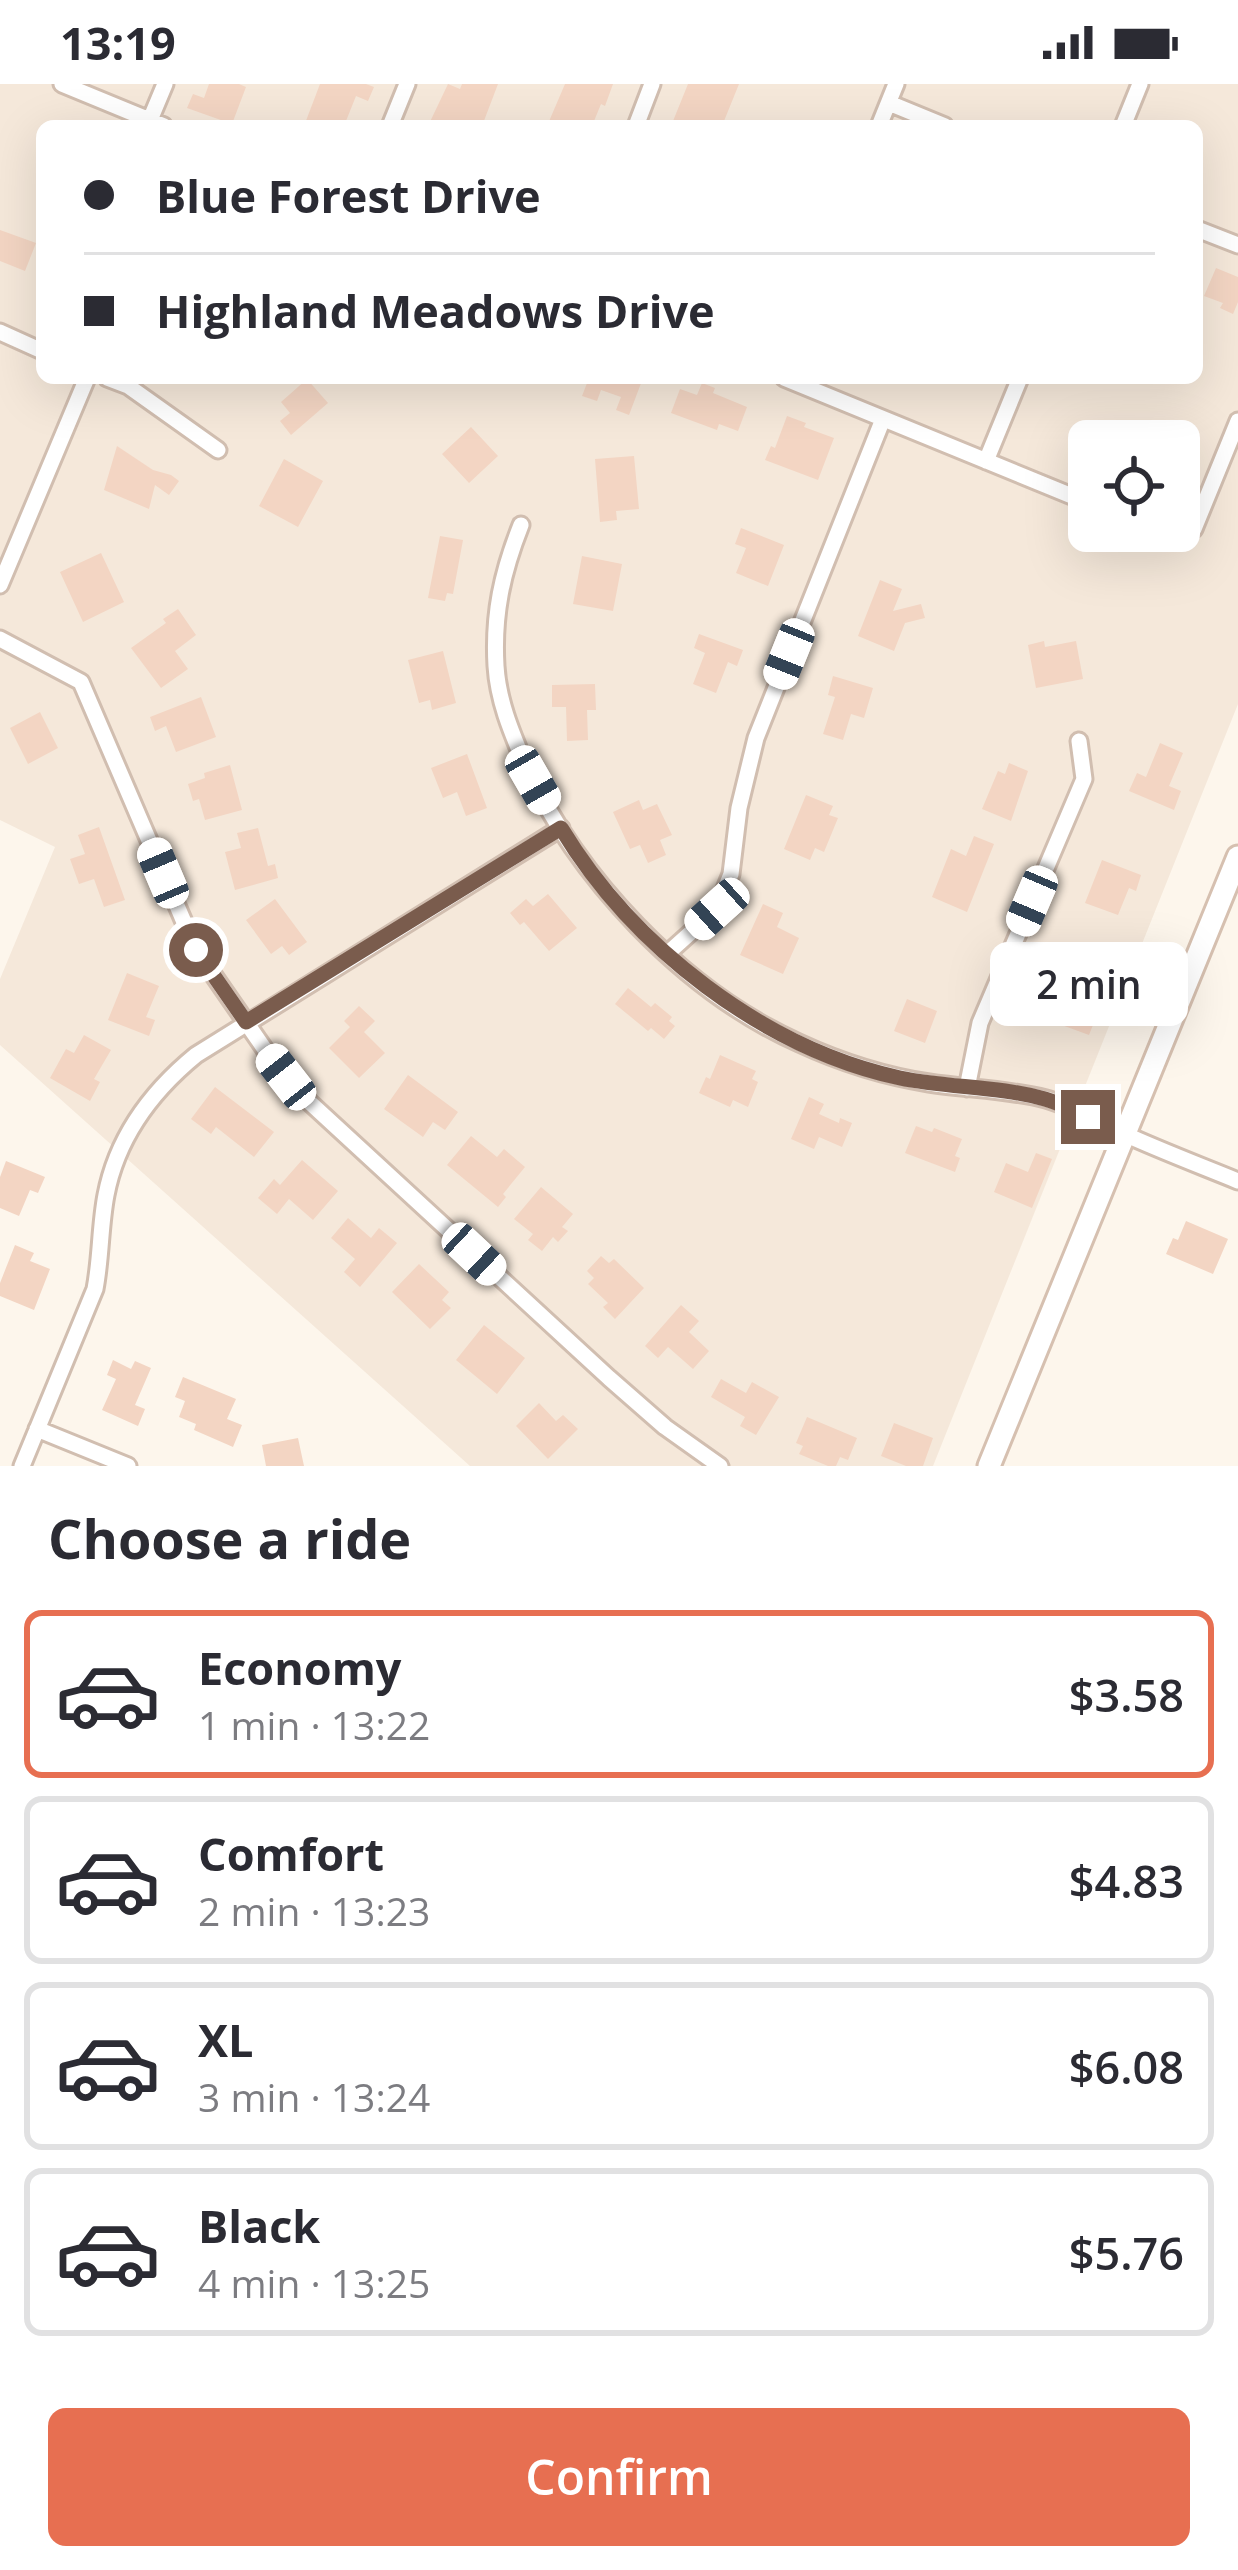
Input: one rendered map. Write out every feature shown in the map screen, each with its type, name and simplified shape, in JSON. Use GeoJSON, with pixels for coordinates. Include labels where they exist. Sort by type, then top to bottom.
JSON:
{"type":"FeatureCollection","features":[{"type":"Feature","properties":{"kind":"street"},"geometry":{"type":"LineString","coordinates":[[62,84],[150,120]]}},
{"type":"Feature","properties":{"kind":"street"},"geometry":{"type":"LineString","coordinates":[[158,120],[165,84]]}},
{"type":"Feature","properties":{"kind":"street"},"geometry":{"type":"LineString","coordinates":[[392,120],[407,84]]}},
{"type":"Feature","properties":{"kind":"street"},"geometry":{"type":"LineString","coordinates":[[638,120],[652,84]]}},
{"type":"Feature","properties":{"kind":"street"},"geometry":{"type":"LineString","coordinates":[[882,120],[896,84]]}},
{"type":"Feature","properties":{"kind":"street"},"geometry":{"type":"LineString","coordinates":[[1125,120],[1140,84]]}},
{"type":"Feature","properties":{"kind":"street"},"geometry":{"type":"LineString","coordinates":[[889,103],[930,120]]}},
{"type":"Feature","properties":{"kind":"street"},"geometry":{"type":"LineString","coordinates":[[1203,231],[1238,245]]}},
{"type":"Feature","properties":{"kind":"street"},"geometry":{"type":"LineString","coordinates":[[0,332],[36,347]]}},
{"type":"Feature","properties":{"kind":"street"},"geometry":{"type":"LineString","coordinates":[[0,585],[84,384]]}},
{"type":"Feature","properties":{"kind":"street"},"geometry":{"type":"LineString","coordinates":[[123,384],[218,450]]}},
{"type":"Feature","properties":{"kind":"street"},"geometry":{"type":"LineString","coordinates":[[799,384],[1068,494]]}},
{"type":"Feature","properties":{"kind":"street"},"geometry":{"type":"LineString","coordinates":[[986,461],[1018,384]]}},
{"type":"Feature","properties":{"kind":"street"},"geometry":{"type":"LineString","coordinates":[[668,953],[717,909],[730,874],[756,738],[883,418]]}},
{"type":"Feature","properties":{"kind":"street"},"geometry":{"type":"LineString","coordinates":[[1200,514],[1238,421]]}},
{"type":"Feature","properties":{"kind":"street"},"geometry":{"type":"LineString","coordinates":[[521,525],[504,567],[496,611],[496,670],[506,722],[533,780],[598,881],[668,953],[731,1004],[801,1044],[878,1072],[1050,1100],[1238,1181]]}},
{"type":"Feature","properties":{"kind":"street"},"geometry":{"type":"LineString","coordinates":[[0,639],[81,682],[196,950],[268,1054],[306,1099],[609,1378],[665,1427],[720,1466]]}},
{"type":"Feature","properties":{"kind":"street"},"geometry":{"type":"LineString","coordinates":[[967,1088],[980,1023],[1084,779],[1078,741]]}},
{"type":"Feature","properties":{"kind":"street"},"geometry":{"type":"LineString","coordinates":[[22,1466],[95,1289],[112,1170],[152,1096],[196,1055],[246,1022],[561,828]]}},
{"type":"Feature","properties":{"kind":"street"},"geometry":{"type":"LineString","coordinates":[[989,1466],[1238,857]]}},
{"type":"Feature","properties":{"kind":"street"},"geometry":{"type":"LineString","coordinates":[[37,1429],[128,1466]]}},
{"type":"Feature","properties":{"kind":"shaded area"},"geometry":{"type":"Polygon","coordinates":[[[0,84],[1238,84],[1238,704],[933,1466],[470,1466],[0,1045],[0,979],[55,847],[0,820],[0,84]]]}},
{"type":"Feature","properties":{"kind":"building"},"geometry":{"type":"Polygon","coordinates":[[[209,84],[246,87],[234,120],[187,108],[193,94],[204,98],[209,84]]]}},
{"type":"Feature","properties":{"kind":"building"},"geometry":{"type":"Polygon","coordinates":[[[320,84],[374,87],[368,101],[356,96],[346,120],[306,120],[320,84]]]}},
{"type":"Feature","properties":{"kind":"building"},"geometry":{"type":"Polygon","coordinates":[[[448,84],[460,89],[462,84],[498,84],[484,120],[431,120],[448,84]]]}},
{"type":"Feature","properties":{"kind":"building"},"geometry":{"type":"Polygon","coordinates":[[[565,84],[613,84],[594,120],[550,120],[565,84]]]}},
{"type":"Feature","properties":{"kind":"building"},"geometry":{"type":"Polygon","coordinates":[[[688,84],[739,84],[724,120],[673,120],[688,84]]]}},
{"type":"Feature","properties":{"kind":"building"},"geometry":{"type":"Polygon","coordinates":[[[0,230],[36,243],[25,271],[0,261],[0,230]]]}},
{"type":"Feature","properties":{"kind":"building"},"geometry":{"type":"Polygon","coordinates":[[[1216,268],[1238,277],[1233,314],[1220,308],[1223,303],[1204,296],[1216,268]]]}},
{"type":"Feature","properties":{"kind":"building"},"geometry":{"type":"Polygon","coordinates":[[[301,384],[311,384],[328,403],[291,435],[280,421],[290,413],[281,402],[301,384]]]}},
{"type":"Feature","properties":{"kind":"building"},"geometry":{"type":"Polygon","coordinates":[[[587,384],[641,384],[629,415],[616,410],[621,397],[601,390],[597,401],[582,396],[587,384]]]}},
{"type":"Feature","properties":{"kind":"building"},"geometry":{"type":"Polygon","coordinates":[[[705,384],[715,388],[713,393],[747,407],[738,431],[719,424],[717,430],[671,413],[680,389],[697,395],[705,384]]]}},
{"type":"Feature","properties":{"kind":"building"},"geometry":{"type":"Polygon","coordinates":[[[787,416],[834,438],[818,480],[765,460],[787,416]]]}},
{"type":"Feature","properties":{"kind":"building"},"geometry":{"type":"Polygon","coordinates":[[[471,427],[498,456],[469,483],[442,454],[471,427]]]}},
{"type":"Feature","properties":{"kind":"building"},"geometry":{"type":"Polygon","coordinates":[[[117,446],[179,481],[169,495],[155,485],[149,509],[104,490],[117,446]]]}},
{"type":"Feature","properties":{"kind":"building"},"geometry":{"type":"Polygon","coordinates":[[[634,456],[639,509],[616,511],[617,520],[600,522],[595,459],[634,456]]]}},
{"type":"Feature","properties":{"kind":"building"},"geometry":{"type":"Polygon","coordinates":[[[284,459],[323,481],[298,527],[259,506],[284,459]]]}},
{"type":"Feature","properties":{"kind":"building"},"geometry":{"type":"Polygon","coordinates":[[[741,528],[784,545],[768,586],[736,573],[746,548],[735,544],[741,528]]]}},
{"type":"Feature","properties":{"kind":"building"},"geometry":{"type":"Polygon","coordinates":[[[440,536],[463,540],[453,594],[447,593],[445,601],[428,598],[440,536]]]}},
{"type":"Feature","properties":{"kind":"building"},"geometry":{"type":"Polygon","coordinates":[[[101,553],[124,602],[83,622],[60,572],[101,553]]]}},
{"type":"Feature","properties":{"kind":"building"},"geometry":{"type":"Polygon","coordinates":[[[582,556],[622,564],[613,611],[573,604],[582,556]]]}},
{"type":"Feature","properties":{"kind":"building"},"geometry":{"type":"Polygon","coordinates":[[[880,580],[902,589],[893,611],[921,604],[925,618],[905,623],[894,651],[858,636],[880,580]]]}},
{"type":"Feature","properties":{"kind":"building"},"geometry":{"type":"Polygon","coordinates":[[[178,609],[196,635],[175,651],[188,669],[161,688],[131,648],[178,609]]]}},
{"type":"Feature","properties":{"kind":"building"},"geometry":{"type":"Polygon","coordinates":[[[699,634],[743,650],[737,666],[728,662],[716,693],[693,684],[705,653],[694,648],[699,634]]]}},
{"type":"Feature","properties":{"kind":"building"},"geometry":{"type":"Polygon","coordinates":[[[1044,641],[1045,647],[1076,641],[1083,679],[1036,688],[1028,645],[1044,641]]]}},
{"type":"Feature","properties":{"kind":"building"},"geometry":{"type":"Polygon","coordinates":[[[443,651],[456,703],[432,710],[430,700],[419,703],[408,660],[443,651]]]}},
{"type":"Feature","properties":{"kind":"building"},"geometry":{"type":"Polygon","coordinates":[[[833,676],[873,688],[864,718],[851,714],[843,740],[823,734],[835,697],[828,695],[833,676]]]}},
{"type":"Feature","properties":{"kind":"building"},"geometry":{"type":"Polygon","coordinates":[[[595,684],[596,710],[587,710],[588,740],[567,741],[566,707],[552,707],[552,685],[595,684]]]}},
{"type":"Feature","properties":{"kind":"building"},"geometry":{"type":"Polygon","coordinates":[[[201,697],[216,737],[176,752],[166,726],[155,731],[150,717],[201,697]]]}},
{"type":"Feature","properties":{"kind":"building"},"geometry":{"type":"Polygon","coordinates":[[[40,712],[58,748],[28,764],[10,728],[40,712]]]}},
{"type":"Feature","properties":{"kind":"building"},"geometry":{"type":"Polygon","coordinates":[[[1160,743],[1183,753],[1169,786],[1181,791],[1174,810],[1129,791],[1137,773],[1146,777],[1160,743]]]}},
{"type":"Feature","properties":{"kind":"building"},"geometry":{"type":"Polygon","coordinates":[[[467,754],[487,808],[466,816],[457,792],[443,798],[431,768],[467,754]]]}},
{"type":"Feature","properties":{"kind":"building"},"geometry":{"type":"Polygon","coordinates":[[[1009,763],[1028,771],[1011,821],[982,809],[998,771],[1005,774],[1009,763]]]}},
{"type":"Feature","properties":{"kind":"building"},"geometry":{"type":"Polygon","coordinates":[[[230,765],[242,810],[205,820],[188,784],[230,765]]]}},
{"type":"Feature","properties":{"kind":"building"},"geometry":{"type":"Polygon","coordinates":[[[806,795],[833,806],[829,815],[838,818],[824,852],[815,848],[810,860],[784,849],[806,795]]]}},
{"type":"Feature","properties":{"kind":"building"},"geometry":{"type":"Polygon","coordinates":[[[639,800],[643,810],[657,804],[672,835],[660,840],[666,855],[648,863],[640,845],[630,849],[613,812],[639,800]]]}},
{"type":"Feature","properties":{"kind":"building"},"geometry":{"type":"Polygon","coordinates":[[[99,827],[125,900],[104,907],[94,879],[79,884],[70,859],[85,854],[78,835],[99,827]]]}},
{"type":"Feature","properties":{"kind":"building"},"geometry":{"type":"Polygon","coordinates":[[[258,828],[268,866],[275,864],[278,878],[235,890],[225,852],[241,848],[237,833],[258,828]]]}},
{"type":"Feature","properties":{"kind":"building"},"geometry":{"type":"Polygon","coordinates":[[[974,836],[994,844],[967,912],[932,897],[951,849],[966,856],[974,836]]]}},
{"type":"Feature","properties":{"kind":"building"},"geometry":{"type":"Polygon","coordinates":[[[1102,860],[1141,875],[1136,891],[1129,888],[1118,915],[1085,903],[1102,860]]]}},
{"type":"Feature","properties":{"kind":"building"},"geometry":{"type":"Polygon","coordinates":[[[548,894],[577,928],[549,951],[510,913],[526,899],[533,906],[548,894]]]}},
{"type":"Feature","properties":{"kind":"building"},"geometry":{"type":"Polygon","coordinates":[[[275,899],[307,942],[289,955],[282,946],[271,954],[246,920],[275,899]]]}},
{"type":"Feature","properties":{"kind":"building"},"geometry":{"type":"Polygon","coordinates":[[[763,904],[783,913],[777,927],[799,938],[783,974],[740,955],[763,904]]]}},
{"type":"Feature","properties":{"kind":"building"},"geometry":{"type":"Polygon","coordinates":[[[127,973],[159,986],[146,1017],[155,1020],[149,1036],[108,1020],[127,973]]]}},
{"type":"Feature","properties":{"kind":"building"},"geometry":{"type":"Polygon","coordinates":[[[1053,975],[1105,995],[1089,1035],[1048,1020],[1058,993],[1048,989],[1053,975]]]}},
{"type":"Feature","properties":{"kind":"building"},"geometry":{"type":"Polygon","coordinates":[[[628,988],[672,1017],[669,1021],[675,1026],[664,1039],[615,1004],[628,988]]]}},
{"type":"Feature","properties":{"kind":"building"},"geometry":{"type":"Polygon","coordinates":[[[907,999],[937,1011],[925,1043],[894,1031],[907,999]]]}},
{"type":"Feature","properties":{"kind":"building"},"geometry":{"type":"Polygon","coordinates":[[[359,1006],[375,1021],[364,1032],[385,1053],[359,1078],[329,1048],[350,1027],[344,1021],[359,1006]]]}},
{"type":"Feature","properties":{"kind":"building"},"geometry":{"type":"Polygon","coordinates":[[[84,1035],[111,1050],[94,1079],[100,1082],[90,1101],[50,1078],[66,1049],[74,1053],[84,1035]]]}},
{"type":"Feature","properties":{"kind":"building"},"geometry":{"type":"Polygon","coordinates":[[[720,1055],[756,1071],[752,1079],[758,1082],[748,1107],[733,1100],[730,1107],[699,1093],[720,1055]]]}},
{"type":"Feature","properties":{"kind":"building"},"geometry":{"type":"Polygon","coordinates":[[[408,1075],[458,1112],[445,1130],[433,1122],[423,1137],[384,1109],[408,1075]]]}},
{"type":"Feature","properties":{"kind":"building"},"geometry":{"type":"Polygon","coordinates":[[[215,1087],[274,1132],[254,1157],[216,1127],[211,1134],[191,1119],[215,1087]]]}},
{"type":"Feature","properties":{"kind":"building"},"geometry":{"type":"Polygon","coordinates":[[[809,1097],[824,1104],[819,1114],[852,1123],[842,1147],[819,1137],[814,1149],[791,1139],[809,1097]]]}},
{"type":"Feature","properties":{"kind":"building"},"geometry":{"type":"Polygon","coordinates":[[[916,1126],[962,1139],[955,1172],[905,1153],[916,1126]]]}},
{"type":"Feature","properties":{"kind":"building"},"geometry":{"type":"Polygon","coordinates":[[[471,1136],[497,1157],[504,1149],[525,1167],[498,1207],[447,1165],[471,1136]]]}},
{"type":"Feature","properties":{"kind":"building"},"geometry":{"type":"Polygon","coordinates":[[[1036,1153],[1052,1159],[1032,1208],[994,1192],[1006,1163],[1028,1172],[1036,1153]]]}},
{"type":"Feature","properties":{"kind":"building"},"geometry":{"type":"Polygon","coordinates":[[[302,1160],[338,1191],[313,1220],[289,1199],[277,1214],[258,1198],[274,1179],[280,1185],[302,1160]]]}},
{"type":"Feature","properties":{"kind":"building"},"geometry":{"type":"Polygon","coordinates":[[[6,1161],[45,1177],[38,1193],[30,1190],[19,1216],[0,1208],[0,1177],[6,1161]]]}},
{"type":"Feature","properties":{"kind":"building"},"geometry":{"type":"Polygon","coordinates":[[[541,1187],[573,1214],[562,1227],[568,1231],[558,1242],[553,1237],[542,1251],[528,1240],[533,1234],[514,1219],[541,1187]]]}},
{"type":"Feature","properties":{"kind":"building"},"geometry":{"type":"Polygon","coordinates":[[[348,1218],[371,1238],[379,1228],[397,1243],[360,1287],[344,1272],[355,1259],[331,1238],[348,1218]]]}},
{"type":"Feature","properties":{"kind":"building"},"geometry":{"type":"Polygon","coordinates":[[[1186,1221],[1228,1239],[1213,1274],[1166,1254],[1186,1221]]]}},
{"type":"Feature","properties":{"kind":"building"},"geometry":{"type":"Polygon","coordinates":[[[15,1245],[34,1253],[30,1261],[50,1269],[34,1310],[0,1296],[0,1283],[15,1245]]]}},
{"type":"Feature","properties":{"kind":"building"},"geometry":{"type":"Polygon","coordinates":[[[601,1256],[609,1263],[614,1259],[644,1288],[615,1319],[603,1307],[608,1303],[588,1284],[594,1278],[587,1271],[601,1256]]]}},
{"type":"Feature","properties":{"kind":"building"},"geometry":{"type":"Polygon","coordinates":[[[419,1264],[449,1292],[442,1300],[451,1308],[430,1329],[392,1292],[419,1264]]]}},
{"type":"Feature","properties":{"kind":"building"},"geometry":{"type":"Polygon","coordinates":[[[681,1305],[699,1321],[689,1332],[709,1351],[693,1369],[668,1347],[658,1358],[645,1346],[681,1305]]]}},
{"type":"Feature","properties":{"kind":"building"},"geometry":{"type":"Polygon","coordinates":[[[484,1325],[525,1358],[497,1394],[456,1360],[484,1325]]]}},
{"type":"Feature","properties":{"kind":"building"},"geometry":{"type":"Polygon","coordinates":[[[113,1360],[131,1369],[135,1361],[151,1368],[135,1405],[145,1409],[138,1426],[102,1410],[116,1379],[107,1375],[113,1360]]]}},
{"type":"Feature","properties":{"kind":"building"},"geometry":{"type":"Polygon","coordinates":[[[183,1377],[236,1399],[227,1419],[242,1425],[233,1447],[194,1430],[196,1424],[179,1417],[185,1401],[175,1397],[183,1377]]]}},
{"type":"Feature","properties":{"kind":"building"},"geometry":{"type":"Polygon","coordinates":[[[721,1379],[746,1393],[752,1382],[779,1397],[756,1435],[740,1426],[745,1417],[711,1397],[721,1379]]]}},
{"type":"Feature","properties":{"kind":"building"},"geometry":{"type":"Polygon","coordinates":[[[539,1403],[556,1421],[563,1415],[578,1429],[548,1459],[516,1426],[539,1403]]]}},
{"type":"Feature","properties":{"kind":"building"},"geometry":{"type":"Polygon","coordinates":[[[807,1417],[857,1438],[848,1460],[840,1457],[836,1466],[828,1466],[799,1454],[803,1446],[796,1443],[807,1417]]]}},
{"type":"Feature","properties":{"kind":"building"},"geometry":{"type":"Polygon","coordinates":[[[894,1423],[933,1438],[923,1466],[906,1466],[881,1456],[894,1423]]]}},
{"type":"Feature","properties":{"kind":"building"},"geometry":{"type":"Polygon","coordinates":[[[298,1438],[304,1466],[266,1466],[262,1445],[298,1438]]]}},
{"type":"Feature","properties":{"kind":"route"},"geometry":{"type":"LineString","coordinates":[[196,950],[246,1022],[561,828],[608,893],[668,953],[720,996],[780,1034],[878,1072],[1050,1100],[1088,1117]]}}]}
